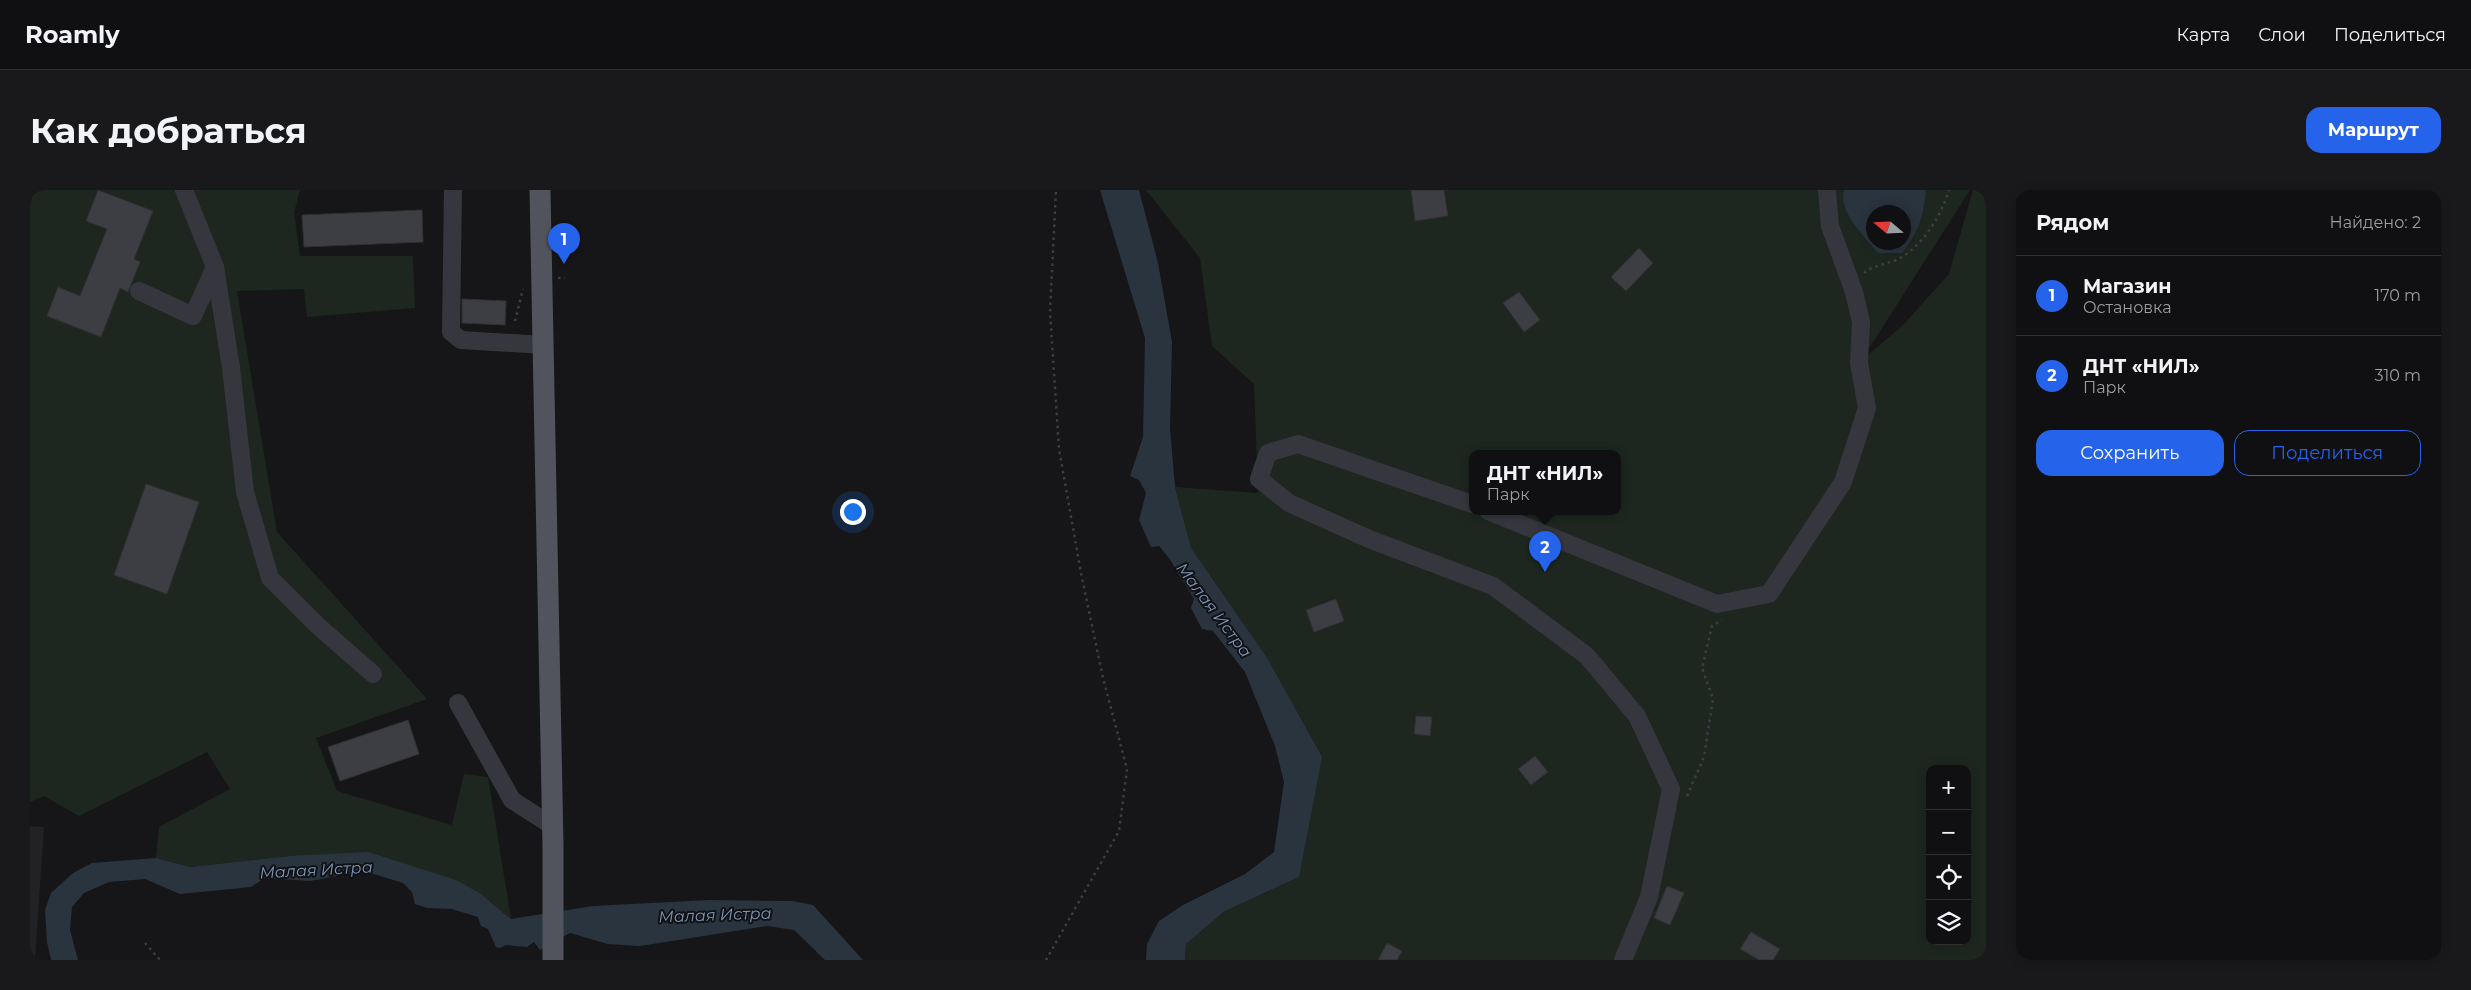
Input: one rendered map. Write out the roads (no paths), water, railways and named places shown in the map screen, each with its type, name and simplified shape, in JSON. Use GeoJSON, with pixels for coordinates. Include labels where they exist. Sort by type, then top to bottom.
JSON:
{"type":"FeatureCollection","features":[{"type":"Feature","properties":{"kind":"main road"},"geometry":{"type":"LineString","coordinates":[[540,190],[553,960]]}},
{"type":"Feature","properties":{"kind":"street"},"geometry":{"type":"LineString","coordinates":[[184,190],[215,267],[231,368],[245,492],[270,578],[318,626],[373,674]]}},
{"type":"Feature","properties":{"kind":"street"},"geometry":{"type":"LineString","coordinates":[[453,190],[451,332],[461,340],[544,345]]}},
{"type":"Feature","properties":{"kind":"street"},"geometry":{"type":"LineString","coordinates":[[1498,515],[1716,604],[1770,594],[1843,482],[1867,408],[1859,363],[1861,322],[1851,283],[1830,226],[1827,190]]}},
{"type":"Feature","properties":{"kind":"street"},"geometry":{"type":"LineString","coordinates":[[139,292],[193,316],[215,267]]}},
{"type":"Feature","properties":{"kind":"street"},"geometry":{"type":"LineString","coordinates":[[1469,503],[1298,444],[1268,453],[1259,479],[1289,503],[1369,540],[1493,586],[1588,656],[1636,716],[1671,789],[1649,897],[1623,960]]}},
{"type":"Feature","properties":{"kind":"street"},"geometry":{"type":"LineString","coordinates":[[458,703],[512,800],[552,835]]}},
{"type":"Feature","properties":{"kind":"water","name":"Малая Истра"},"geometry":{"type":"Polygon","coordinates":[[[1100,190],[1139,190],[1158,263],[1172,342],[1170,428],[1175,487],[1191,548],[1266,656],[1322,757],[1299,877],[1225,911],[1186,944],[1185,960],[1146,960],[1147,944],[1159,921],[1183,905],[1245,874],[1274,852],[1284,782],[1275,746],[1245,672],[1213,631],[1202,629],[1191,608],[1194,599],[1169,558],[1159,546],[1151,547],[1139,520],[1146,493],[1139,480],[1130,476],[1143,437],[1145,338],[1100,190]]]}},
{"type":"Feature","properties":{"kind":"water"},"geometry":{"type":"Polygon","coordinates":[[[1844,190],[1926,190],[1919,224],[1911,240],[1911,205],[1866,205],[1866,239],[1854,224],[1845,207],[1844,190]]]}},
{"type":"Feature","properties":{"kind":"water"},"geometry":{"type":"Polygon","coordinates":[[[1875,250],[1904,250],[1902,253],[1878,253],[1875,250]]]}},
{"type":"Feature","properties":{"kind":"water","name":"Малая Истра"},"geometry":{"type":"Polygon","coordinates":[[[368,852],[456,880],[481,894],[511,919],[593,906],[709,900],[793,901],[813,905],[863,960],[825,960],[794,930],[767,926],[640,946],[608,944],[570,933],[540,950],[534,942],[527,947],[506,945],[500,948],[496,947],[488,929],[481,926],[478,917],[452,909],[427,908],[415,904],[412,892],[403,883],[364,871],[310,881],[265,878],[251,887],[180,894],[145,879],[109,882],[84,893],[72,907],[70,930],[78,960],[51,960],[47,942],[45,910],[51,893],[73,873],[92,863],[156,858],[190,867],[290,856],[368,852]]]}},
{"type":"Feature","properties":{"kind":"place","name":"Магазин"},"geometry":{"type":"Point","coordinates":[564,264]}},
{"type":"Feature","properties":{"kind":"place","name":"ДНТ «НИЛ»"},"geometry":{"type":"Point","coordinates":[1545,572]}}]}
